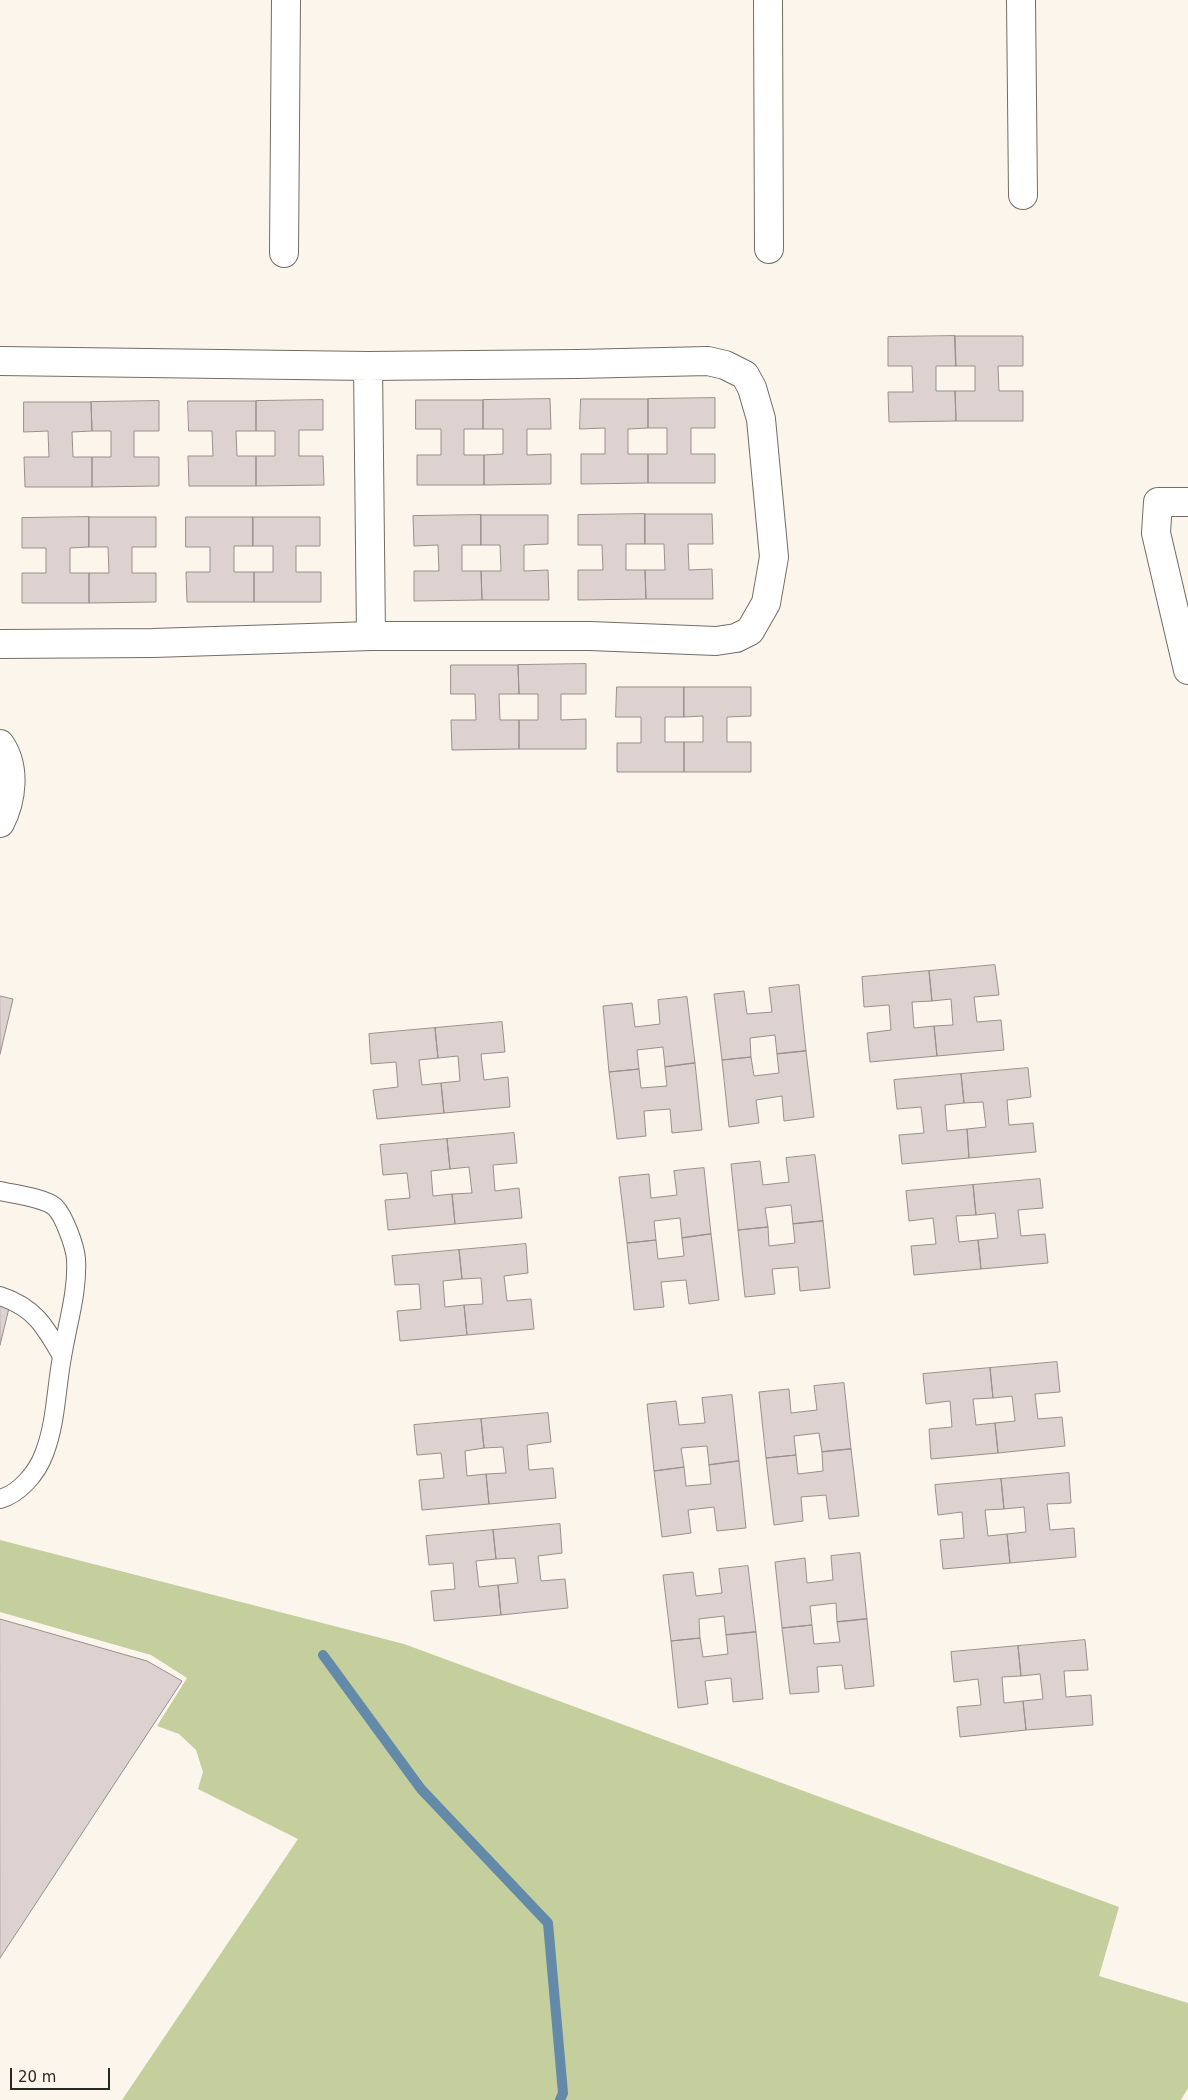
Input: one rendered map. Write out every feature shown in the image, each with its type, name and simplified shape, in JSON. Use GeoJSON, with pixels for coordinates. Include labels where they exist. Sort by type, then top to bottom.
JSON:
{"type":"FeatureCollection","features":[{"type":"Feature","properties":{"kind":"street"},"geometry":{"type":"LineString","coordinates":[[284,253],[286,0]]}},
{"type":"Feature","properties":{"kind":"street"},"geometry":{"type":"LineString","coordinates":[[768,0],[769,249]]}},
{"type":"Feature","properties":{"kind":"street"},"geometry":{"type":"LineString","coordinates":[[1021,0],[1023,194]]}},
{"type":"Feature","properties":{"kind":"street"},"geometry":{"type":"LineString","coordinates":[[0,361],[368,366],[708,361],[725,365],[745,375],[752,388],[761,419],[774,557],[766,603],[750,631],[736,638],[716,641],[590,636],[371,636],[161,643],[0,644]]}},
{"type":"Feature","properties":{"kind":"street"},"geometry":{"type":"LineString","coordinates":[[368,366],[371,636]]}},
{"type":"Feature","properties":{"kind":"street"},"geometry":{"type":"LineString","coordinates":[[1188,502],[1158,502],[1156,533],[1188,670]]}},
{"type":"Feature","properties":{"kind":"street"},"geometry":{"type":"LineString","coordinates":[[0,744],[10,773],[10,798],[0,823]]}},
{"type":"Feature","properties":{"kind":"lane"},"geometry":{"type":"LineString","coordinates":[[0,1191],[52,1205],[63,1219],[76,1258],[69,1323],[62,1356],[51,1432],[43,1456],[20,1488],[0,1499]]}},
{"type":"Feature","properties":{"kind":"lane"},"geometry":{"type":"LineString","coordinates":[[0,1296],[25,1306],[48,1332],[62,1356]]}},
{"type":"Feature","properties":{"kind":"green space"},"geometry":{"type":"Polygon","coordinates":[[[0,1540],[404,1644],[1119,1907],[1099,1976],[1188,2003],[1188,2088],[1181,2100],[122,2100],[298,1839],[198,1789],[203,1772],[196,1750],[179,1734],[157,1726],[187,1678],[151,1655],[0,1612],[0,1540]]]}},
{"type":"Feature","properties":{"kind":"building"},"geometry":{"type":"Polygon","coordinates":[[[955,336],[956,366],[936,366],[936,391],[955,391],[956,421],[889,422],[888,392],[913,392],[912,366],[888,366],[888,337],[955,336]]]}},
{"type":"Feature","properties":{"kind":"building"},"geometry":{"type":"Polygon","coordinates":[[[955,336],[1023,336],[1023,366],[998,366],[999,391],[1023,391],[1023,421],[956,421],[955,391],[975,391],[975,366],[956,366],[955,336]]]}},
{"type":"Feature","properties":{"kind":"building"},"geometry":{"type":"Polygon","coordinates":[[[715,398],[715,428],[691,428],[691,454],[715,454],[715,483],[648,483],[648,454],[667,454],[667,428],[648,428],[648,399],[715,398]]]}},
{"type":"Feature","properties":{"kind":"building"},"geometry":{"type":"Polygon","coordinates":[[[550,399],[551,429],[527,429],[527,455],[551,454],[551,484],[484,485],[484,455],[503,454],[503,429],[483,429],[483,400],[550,399]]]}},
{"type":"Feature","properties":{"kind":"building"},"geometry":{"type":"Polygon","coordinates":[[[581,399],[648,399],[648,428],[628,429],[628,454],[648,454],[648,483],[581,484],[581,454],[605,454],[605,428],[580,429],[581,399]]]}},
{"type":"Feature","properties":{"kind":"building"},"geometry":{"type":"Polygon","coordinates":[[[323,400],[323,430],[299,430],[299,456],[323,456],[324,485],[256,486],[256,456],[275,456],[275,431],[256,431],[256,401],[323,400]]]}},
{"type":"Feature","properties":{"kind":"building"},"geometry":{"type":"Polygon","coordinates":[[[416,400],[483,400],[483,429],[464,429],[464,455],[484,455],[484,485],[417,485],[417,455],[441,455],[441,429],[416,429],[416,400]]]}},
{"type":"Feature","properties":{"kind":"building"},"geometry":{"type":"Polygon","coordinates":[[[159,401],[159,431],[134,431],[134,457],[159,457],[159,486],[92,487],[92,457],[111,457],[111,431],[92,431],[91,402],[159,401]]]}},
{"type":"Feature","properties":{"kind":"building"},"geometry":{"type":"Polygon","coordinates":[[[188,401],[256,401],[256,431],[236,431],[237,456],[256,456],[256,486],[189,486],[188,456],[213,456],[212,431],[189,431],[188,401]]]}},
{"type":"Feature","properties":{"kind":"building"},"geometry":{"type":"Polygon","coordinates":[[[24,402],[91,402],[92,431],[72,432],[73,457],[92,457],[92,487],[25,487],[24,457],[49,457],[48,431],[24,432],[24,402]]]}},
{"type":"Feature","properties":{"kind":"building"},"geometry":{"type":"Polygon","coordinates":[[[645,514],[712,514],[713,544],[688,544],[689,570],[712,569],[713,599],[646,599],[645,570],[665,570],[664,544],[645,544],[645,514]]]}},
{"type":"Feature","properties":{"kind":"building"},"geometry":{"type":"Polygon","coordinates":[[[645,514],[645,544],[626,544],[626,570],[645,570],[646,599],[578,600],[578,570],[603,570],[602,545],[578,545],[578,515],[645,514]]]}},
{"type":"Feature","properties":{"kind":"building"},"geometry":{"type":"Polygon","coordinates":[[[481,515],[481,545],[462,545],[462,571],[481,571],[482,600],[414,601],[414,571],[439,571],[438,545],[414,546],[413,516],[481,515]]]}},
{"type":"Feature","properties":{"kind":"building"},"geometry":{"type":"Polygon","coordinates":[[[481,515],[548,515],[548,544],[524,545],[524,571],[548,570],[549,600],[482,600],[481,571],[501,571],[500,545],[481,545],[481,515]]]}},
{"type":"Feature","properties":{"kind":"building"},"geometry":{"type":"Polygon","coordinates":[[[89,517],[89,547],[70,548],[70,573],[89,573],[89,603],[22,603],[22,573],[46,573],[46,548],[22,548],[22,518],[89,517]]]}},
{"type":"Feature","properties":{"kind":"building"},"geometry":{"type":"Polygon","coordinates":[[[89,517],[156,517],[156,547],[132,547],[132,573],[156,573],[156,602],[89,603],[89,573],[109,573],[108,547],[89,547],[89,517]]]}},
{"type":"Feature","properties":{"kind":"building"},"geometry":{"type":"Polygon","coordinates":[[[186,517],[253,517],[253,546],[234,546],[234,572],[254,572],[254,602],[187,602],[186,572],[210,572],[210,547],[186,547],[186,517]]]}},
{"type":"Feature","properties":{"kind":"building"},"geometry":{"type":"Polygon","coordinates":[[[253,517],[320,517],[320,546],[296,546],[296,572],[321,572],[321,602],[254,602],[254,572],[273,572],[273,546],[253,546],[253,517]]]}},
{"type":"Feature","properties":{"kind":"building"},"geometry":{"type":"Polygon","coordinates":[[[586,664],[586,694],[561,694],[561,720],[586,719],[586,749],[519,749],[519,720],[538,720],[538,694],[519,694],[518,665],[586,664]]]}},
{"type":"Feature","properties":{"kind":"building"},"geometry":{"type":"Polygon","coordinates":[[[451,665],[518,665],[519,694],[499,694],[500,720],[519,720],[519,749],[452,750],[451,720],[476,720],[475,694],[451,694],[451,665]]]}},
{"type":"Feature","properties":{"kind":"building"},"geometry":{"type":"Polygon","coordinates":[[[617,687],[684,687],[684,717],[665,717],[665,742],[684,742],[684,772],[617,772],[617,743],[641,743],[641,717],[616,717],[617,687]]]}},
{"type":"Feature","properties":{"kind":"building"},"geometry":{"type":"Polygon","coordinates":[[[684,687],[751,687],[751,716],[727,717],[727,742],[751,742],[751,772],[684,772],[684,742],[703,742],[703,716],[684,717],[684,687]]]}},
{"type":"Feature","properties":{"kind":"building"},"geometry":{"type":"Polygon","coordinates":[[[995,965],[999,995],[974,997],[977,1022],[1001,1020],[1004,1050],[937,1056],[934,1026],[953,1025],[951,999],[932,1001],[929,971],[995,965]]]}},
{"type":"Feature","properties":{"kind":"building"},"geometry":{"type":"Polygon","coordinates":[[[929,971],[932,1001],[912,1002],[914,1028],[934,1026],[937,1056],[870,1062],[867,1033],[891,1030],[889,1005],[864,1007],[862,977],[929,971]]]}},
{"type":"Feature","properties":{"kind":"building"},"geometry":{"type":"Polygon","coordinates":[[[799,985],[806,1051],[777,1054],[775,1035],[750,1038],[751,1057],[722,1060],[714,994],[744,991],[747,1014],[772,1012],[769,988],[799,985]]]}},
{"type":"Feature","properties":{"kind":"building"},"geometry":{"type":"Polygon","coordinates":[[[0,996],[13,999],[0,1054],[0,996]]]}},
{"type":"Feature","properties":{"kind":"building"},"geometry":{"type":"Polygon","coordinates":[[[687,997],[695,1063],[665,1067],[663,1047],[637,1050],[639,1069],[609,1072],[603,1006],[632,1003],[635,1027],[660,1024],[658,1000],[687,997]]]}},
{"type":"Feature","properties":{"kind":"building"},"geometry":{"type":"Polygon","coordinates":[[[502,1022],[505,1052],[481,1054],[484,1080],[508,1077],[510,1107],[444,1113],[441,1083],[460,1081],[458,1056],[438,1058],[435,1028],[502,1022]]]}},
{"type":"Feature","properties":{"kind":"building"},"geometry":{"type":"Polygon","coordinates":[[[435,1028],[438,1058],[419,1060],[422,1085],[441,1083],[444,1113],[377,1119],[373,1090],[398,1087],[396,1062],[371,1064],[369,1034],[435,1028]]]}},
{"type":"Feature","properties":{"kind":"building"},"geometry":{"type":"Polygon","coordinates":[[[806,1051],[814,1117],[784,1121],[782,1096],[756,1100],[759,1123],[729,1127],[722,1060],[751,1057],[754,1076],[779,1073],[777,1054],[806,1051]]]}},
{"type":"Feature","properties":{"kind":"building"},"geometry":{"type":"Polygon","coordinates":[[[695,1063],[702,1130],[672,1133],[670,1109],[644,1111],[646,1136],[617,1139],[609,1072],[639,1069],[641,1088],[667,1086],[665,1067],[695,1063]]]}},
{"type":"Feature","properties":{"kind":"building"},"geometry":{"type":"Polygon","coordinates":[[[1028,1068],[1031,1097],[1007,1100],[1009,1125],[1033,1123],[1036,1152],[969,1158],[967,1129],[986,1127],[983,1102],[964,1103],[961,1074],[1028,1068]]]}},
{"type":"Feature","properties":{"kind":"building"},"geometry":{"type":"Polygon","coordinates":[[[961,1074],[964,1103],[945,1105],[947,1131],[967,1129],[969,1158],[902,1164],[899,1135],[924,1133],[921,1107],[897,1109],[894,1080],[961,1074]]]}},
{"type":"Feature","properties":{"kind":"building"},"geometry":{"type":"Polygon","coordinates":[[[514,1133],[517,1163],[493,1165],[495,1191],[519,1188],[522,1218],[455,1224],[452,1194],[472,1193],[469,1167],[450,1169],[447,1139],[514,1133]]]}},
{"type":"Feature","properties":{"kind":"building"},"geometry":{"type":"Polygon","coordinates":[[[447,1139],[450,1169],[431,1171],[433,1196],[452,1194],[455,1224],[388,1230],[385,1200],[410,1198],[407,1173],[383,1175],[380,1145],[447,1139]]]}},
{"type":"Feature","properties":{"kind":"building"},"geometry":{"type":"Polygon","coordinates":[[[815,1155],[823,1221],[793,1224],[791,1205],[765,1208],[768,1227],[738,1230],[731,1164],[760,1161],[763,1185],[789,1182],[786,1158],[815,1155]]]}},
{"type":"Feature","properties":{"kind":"building"},"geometry":{"type":"Polygon","coordinates":[[[704,1168],[711,1234],[682,1238],[680,1218],[654,1221],[656,1240],[627,1243],[619,1177],[649,1174],[651,1198],[677,1195],[674,1171],[704,1168]]]}},
{"type":"Feature","properties":{"kind":"building"},"geometry":{"type":"Polygon","coordinates":[[[1040,1179],[1043,1208],[1018,1210],[1021,1236],[1045,1234],[1048,1263],[981,1269],[978,1240],[998,1238],[995,1213],[976,1215],[973,1185],[1040,1179]]]}},
{"type":"Feature","properties":{"kind":"building"},"geometry":{"type":"Polygon","coordinates":[[[973,1185],[976,1215],[956,1216],[959,1242],[978,1240],[981,1269],[914,1275],[911,1246],[936,1244],[933,1218],[909,1221],[906,1191],[973,1185]]]}},
{"type":"Feature","properties":{"kind":"building"},"geometry":{"type":"Polygon","coordinates":[[[823,1221],[830,1288],[800,1291],[798,1267],[772,1269],[775,1294],[745,1297],[738,1230],[768,1227],[769,1246],[795,1243],[793,1224],[823,1221]]]}},
{"type":"Feature","properties":{"kind":"building"},"geometry":{"type":"Polygon","coordinates":[[[711,1234],[719,1300],[689,1304],[686,1280],[661,1282],[664,1307],[634,1310],[627,1243],[656,1240],[658,1259],[684,1256],[682,1238],[711,1234]]]}},
{"type":"Feature","properties":{"kind":"building"},"geometry":{"type":"Polygon","coordinates":[[[526,1244],[528,1273],[504,1276],[507,1301],[531,1299],[534,1329],[467,1335],[464,1305],[483,1304],[481,1278],[462,1279],[459,1250],[526,1244]]]}},
{"type":"Feature","properties":{"kind":"building"},"geometry":{"type":"Polygon","coordinates":[[[459,1250],[462,1279],[443,1281],[445,1307],[464,1305],[467,1335],[400,1341],[397,1311],[421,1309],[419,1284],[395,1285],[392,1256],[459,1250]]]}},
{"type":"Feature","properties":{"kind":"building"},"geometry":{"type":"Polygon","coordinates":[[[0,1306],[9,1308],[0,1345],[0,1306]]]}},
{"type":"Feature","properties":{"kind":"building"},"geometry":{"type":"Polygon","coordinates":[[[1057,1362],[1060,1392],[1035,1394],[1038,1419],[1062,1417],[1065,1446],[998,1453],[995,1423],[1015,1421],[1012,1396],[993,1398],[990,1368],[1057,1362]]]}},
{"type":"Feature","properties":{"kind":"building"},"geometry":{"type":"Polygon","coordinates":[[[990,1368],[993,1398],[973,1399],[976,1425],[995,1423],[998,1453],[931,1459],[929,1429],[952,1427],[950,1401],[926,1404],[923,1374],[990,1368]]]}},
{"type":"Feature","properties":{"kind":"building"},"geometry":{"type":"Polygon","coordinates":[[[844,1383],[851,1449],[822,1452],[819,1433],[794,1436],[796,1455],[766,1458],[759,1392],[789,1389],[791,1413],[817,1410],[814,1386],[844,1383]]]}},
{"type":"Feature","properties":{"kind":"building"},"geometry":{"type":"Polygon","coordinates":[[[732,1395],[739,1461],[709,1465],[707,1446],[681,1448],[684,1467],[654,1471],[647,1404],[676,1401],[679,1425],[705,1423],[702,1398],[732,1395]]]}},
{"type":"Feature","properties":{"kind":"building"},"geometry":{"type":"Polygon","coordinates":[[[548,1413],[551,1442],[527,1445],[529,1470],[553,1468],[556,1498],[489,1504],[486,1474],[506,1473],[503,1447],[484,1448],[481,1419],[548,1413]]]}},
{"type":"Feature","properties":{"kind":"building"},"geometry":{"type":"Polygon","coordinates":[[[481,1419],[484,1448],[465,1451],[467,1476],[486,1474],[489,1504],[422,1510],[419,1480],[444,1478],[441,1453],[417,1455],[414,1425],[481,1419]]]}},
{"type":"Feature","properties":{"kind":"building"},"geometry":{"type":"Polygon","coordinates":[[[851,1449],[859,1516],[829,1519],[826,1495],[801,1497],[803,1521],[774,1525],[766,1458],[796,1455],[798,1474],[823,1471],[822,1452],[851,1449]]]}},
{"type":"Feature","properties":{"kind":"building"},"geometry":{"type":"Polygon","coordinates":[[[739,1461],[746,1528],[717,1531],[714,1507],[688,1510],[691,1533],[662,1537],[654,1471],[684,1467],[686,1486],[711,1484],[709,1465],[739,1461]]]}},
{"type":"Feature","properties":{"kind":"building"},"geometry":{"type":"Polygon","coordinates":[[[1069,1473],[1071,1503],[1047,1504],[1050,1530],[1074,1528],[1076,1557],[1010,1563],[1007,1534],[1026,1532],[1024,1507],[1004,1509],[1001,1479],[1069,1473]]]}},
{"type":"Feature","properties":{"kind":"building"},"geometry":{"type":"Polygon","coordinates":[[[1001,1479],[1004,1509],[985,1510],[988,1536],[1007,1534],[1010,1563],[943,1569],[940,1540],[964,1538],[962,1512],[938,1515],[935,1485],[1001,1479]]]}},
{"type":"Feature","properties":{"kind":"building"},"geometry":{"type":"Polygon","coordinates":[[[560,1524],[562,1553],[538,1556],[541,1581],[565,1579],[568,1608],[501,1615],[498,1585],[518,1583],[515,1558],[496,1559],[493,1530],[560,1524]]]}},
{"type":"Feature","properties":{"kind":"building"},"geometry":{"type":"Polygon","coordinates":[[[493,1530],[496,1559],[476,1561],[479,1587],[498,1585],[501,1615],[434,1621],[431,1591],[455,1589],[453,1563],[429,1565],[426,1536],[493,1530]]]}},
{"type":"Feature","properties":{"kind":"building"},"geometry":{"type":"Polygon","coordinates":[[[860,1553],[867,1619],[837,1622],[836,1603],[810,1606],[812,1625],[782,1628],[775,1562],[805,1558],[807,1583],[833,1580],[831,1556],[860,1553]]]}},
{"type":"Feature","properties":{"kind":"building"},"geometry":{"type":"Polygon","coordinates":[[[748,1566],[756,1632],[726,1635],[724,1616],[699,1619],[700,1638],[671,1641],[663,1575],[693,1572],[696,1596],[722,1593],[719,1569],[748,1566]]]}},
{"type":"Feature","properties":{"kind":"building"},"geometry":{"type":"Polygon","coordinates":[[[0,1619],[147,1661],[182,1681],[0,1958],[0,1619]]]}},
{"type":"Feature","properties":{"kind":"building"},"geometry":{"type":"Polygon","coordinates":[[[867,1619],[874,1686],[845,1689],[842,1665],[817,1667],[819,1692],[790,1694],[782,1628],[812,1625],[814,1644],[840,1642],[837,1622],[867,1619]]]}},
{"type":"Feature","properties":{"kind":"building"},"geometry":{"type":"Polygon","coordinates":[[[756,1632],[763,1699],[733,1702],[731,1678],[705,1681],[708,1704],[678,1708],[671,1641],[700,1638],[703,1657],[728,1654],[726,1635],[756,1632]]]}},
{"type":"Feature","properties":{"kind":"building"},"geometry":{"type":"Polygon","coordinates":[[[1085,1640],[1088,1670],[1064,1671],[1066,1697],[1091,1695],[1093,1725],[1026,1730],[1023,1701],[1043,1699],[1040,1674],[1021,1676],[1018,1646],[1085,1640]]]}},
{"type":"Feature","properties":{"kind":"building"},"geometry":{"type":"Polygon","coordinates":[[[1018,1646],[1021,1676],[1002,1677],[1004,1703],[1023,1701],[1026,1730],[960,1737],[957,1707],[981,1705],[978,1679],[954,1682],[951,1652],[1018,1646]]]}},
{"type":"Feature","properties":{"kind":"waterway"},"geometry":{"type":"LineString","coordinates":[[323,1655],[421,1789],[548,1923],[563,2093],[560,2100]]}}]}
